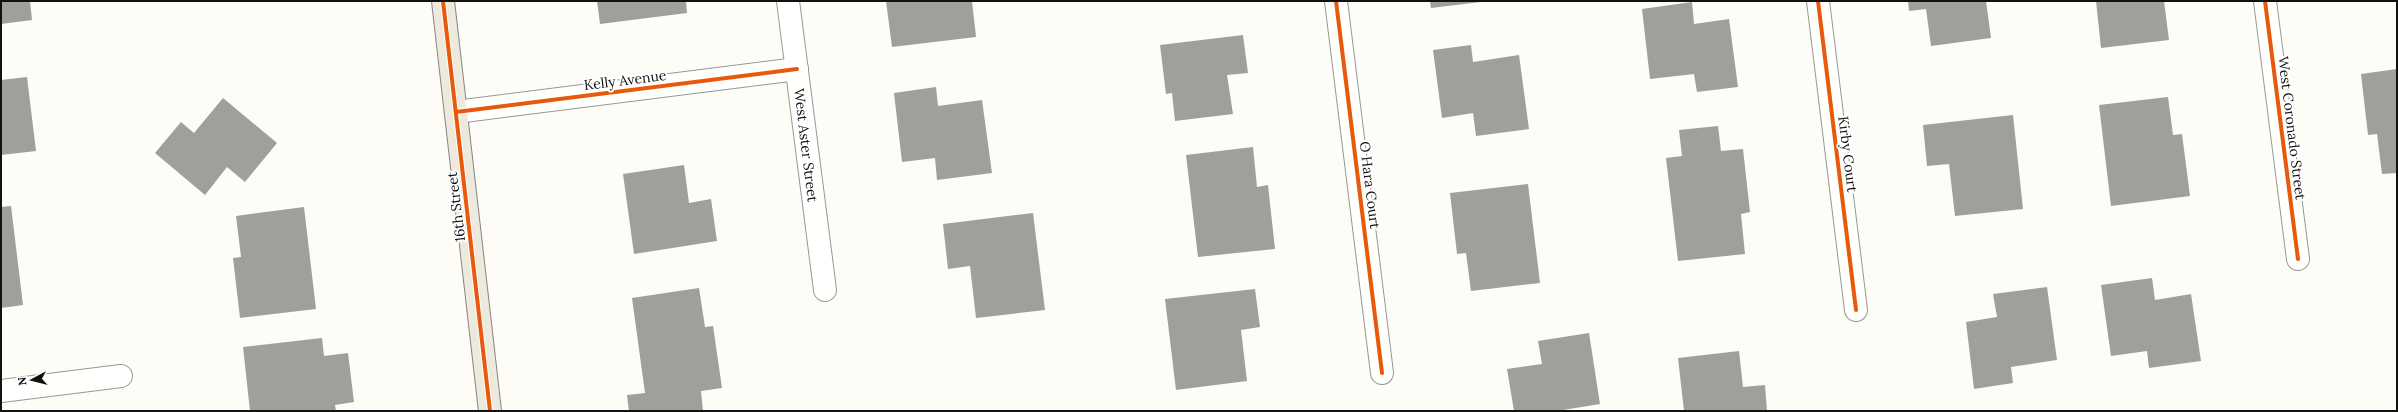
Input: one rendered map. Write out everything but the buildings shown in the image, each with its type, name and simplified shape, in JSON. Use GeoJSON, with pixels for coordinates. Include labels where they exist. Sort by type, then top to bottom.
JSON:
{"type":"FeatureCollection","features":[{"type":"Feature","properties":{"kind":"main road","name":"16th Street"},"geometry":{"type":"LineString","coordinates":[[443,1],[490,411]]}},
{"type":"Feature","properties":{"kind":"street","name":"West Aster Street"},"geometry":{"type":"LineString","coordinates":[[788,1],[825,290]]}},
{"type":"Feature","properties":{"kind":"street","name":"O Hara Court"},"geometry":{"type":"LineString","coordinates":[[1336,1],[1382,373]]}},
{"type":"Feature","properties":{"kind":"street","name":"Kirby Court"},"geometry":{"type":"LineString","coordinates":[[1818,1],[1856,310]]}},
{"type":"Feature","properties":{"kind":"street","name":"West Coronado Street"},"geometry":{"type":"LineString","coordinates":[[2265,1],[2298,259]]}},
{"type":"Feature","properties":{"kind":"street","name":"Kelly Avenue"},"geometry":{"type":"LineString","coordinates":[[456,112],[797,69]]}},
{"type":"Feature","properties":{"kind":"street"},"geometry":{"type":"LineString","coordinates":[[1,391],[121,376]]}},
{"type":"Feature","properties":{"kind":"cycle path"},"geometry":{"type":"LineString","coordinates":[[443,1],[490,411]]}},
{"type":"Feature","properties":{"kind":"cycle path"},"geometry":{"type":"LineString","coordinates":[[1336,1],[1382,373]]}},
{"type":"Feature","properties":{"kind":"cycle path"},"geometry":{"type":"LineString","coordinates":[[1818,1],[1856,310]]}},
{"type":"Feature","properties":{"kind":"cycle path"},"geometry":{"type":"LineString","coordinates":[[2265,1],[2298,259]]}},
{"type":"Feature","properties":{"kind":"cycle path"},"geometry":{"type":"LineString","coordinates":[[456,112],[797,69]]}}]}
